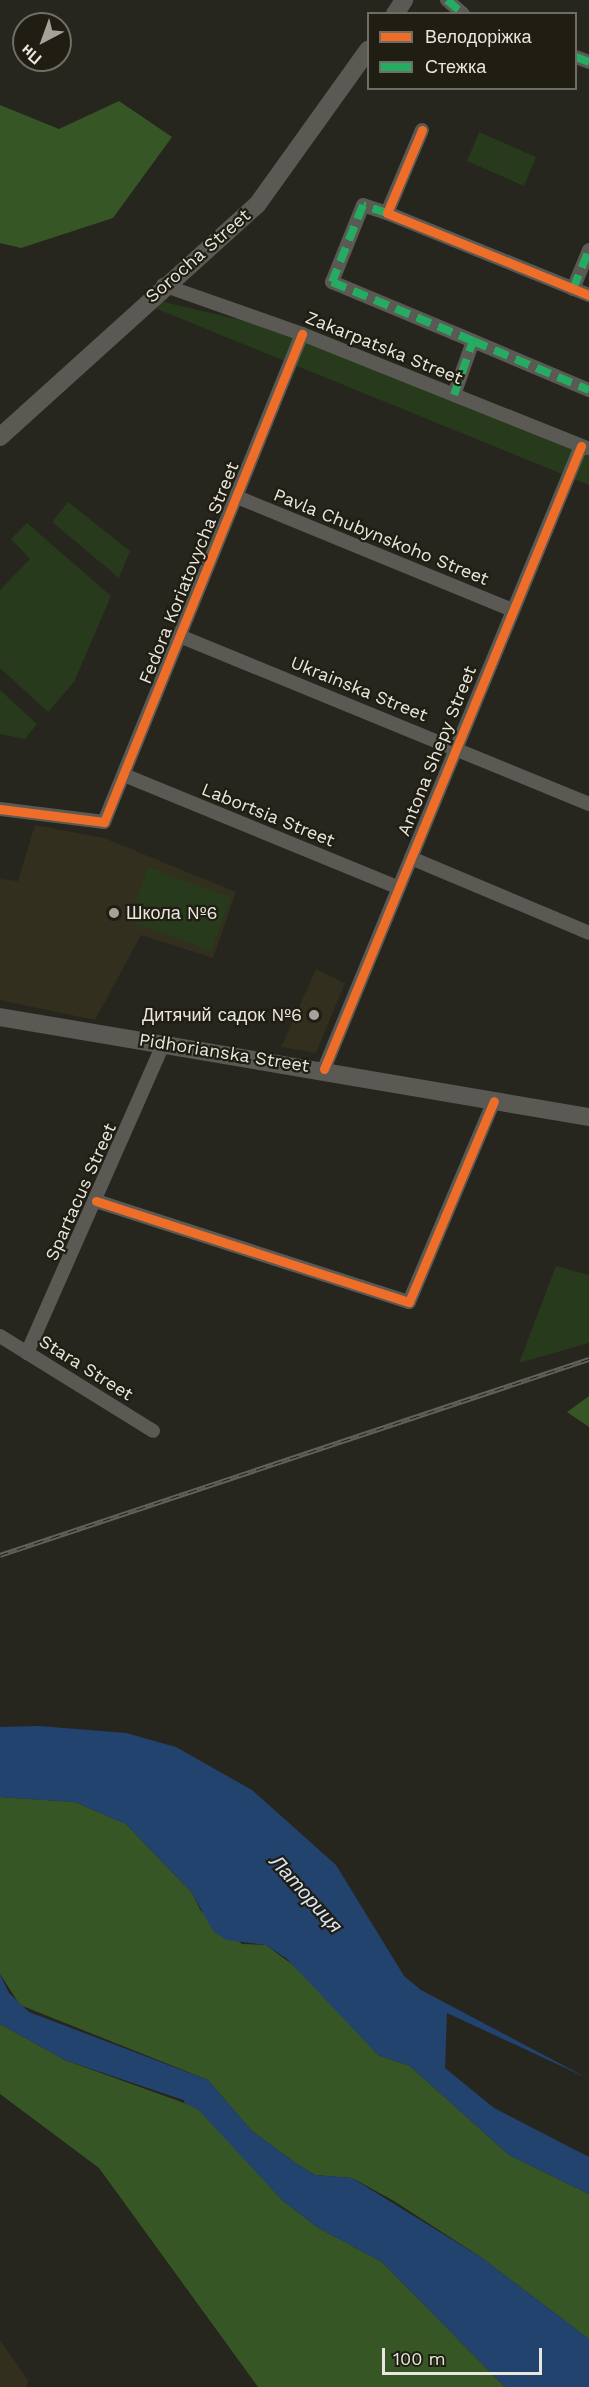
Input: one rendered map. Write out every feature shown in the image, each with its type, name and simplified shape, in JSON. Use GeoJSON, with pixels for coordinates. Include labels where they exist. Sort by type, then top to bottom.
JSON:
{"type":"FeatureCollection","features":[{"type":"Feature","properties":{"kind":"main road","name":"Sorocha Street"},"geometry":{"type":"LineString","coordinates":[[0,437],[163,285],[257,205],[367,53]]}},
{"type":"Feature","properties":{"kind":"main road","name":"Pidhorianska Street"},"geometry":{"type":"LineString","coordinates":[[0,1017],[324,1069],[589,1117]]}},
{"type":"Feature","properties":{"kind":"street"},"geometry":{"type":"LineString","coordinates":[[447,0],[462,12]]}},
{"type":"Feature","properties":{"kind":"street"},"geometry":{"type":"LineString","coordinates":[[387,213],[422,130]]}},
{"type":"Feature","properties":{"kind":"street"},"geometry":{"type":"LineString","coordinates":[[589,295],[363,205],[332,282],[589,390]]}},
{"type":"Feature","properties":{"kind":"street"},"geometry":{"type":"LineString","coordinates":[[573,289],[589,250]]}},
{"type":"Feature","properties":{"kind":"street","name":"Zakarpatska Street"},"geometry":{"type":"LineString","coordinates":[[163,285],[302,334],[585,447]]}},
{"type":"Feature","properties":{"kind":"street","name":"Fedora Koriatovycha Street"},"geometry":{"type":"LineString","coordinates":[[0,809],[104,822],[182,637],[302,334]]}},
{"type":"Feature","properties":{"kind":"street"},"geometry":{"type":"LineString","coordinates":[[454,395],[473,341]]}},
{"type":"Feature","properties":{"kind":"street","name":"Antona Shepy Street"},"geometry":{"type":"LineString","coordinates":[[324,1069],[512,610],[585,447]]}},
{"type":"Feature","properties":{"kind":"street","name":"Pavla Chubynskoho Street"},"geometry":{"type":"LineString","coordinates":[[237,497],[512,610]]}},
{"type":"Feature","properties":{"kind":"street","name":"Ukrainska Street"},"geometry":{"type":"LineString","coordinates":[[182,637],[588,799]]}},
{"type":"Feature","properties":{"kind":"street","name":"Labortsia Street"},"geometry":{"type":"LineString","coordinates":[[124,775],[399,888]]}},
{"type":"Feature","properties":{"kind":"street"},"geometry":{"type":"LineString","coordinates":[[411,858],[589,933]]}},
{"type":"Feature","properties":{"kind":"street","name":"Spartacus Street"},"geometry":{"type":"LineString","coordinates":[[27,1353],[164,1043]]}},
{"type":"Feature","properties":{"kind":"street"},"geometry":{"type":"LineString","coordinates":[[96,1201],[409,1302],[494,1101]]}},
{"type":"Feature","properties":{"kind":"street","name":"Stara Street"},"geometry":{"type":"LineString","coordinates":[[0,1336],[153,1431]]}},
{"type":"Feature","properties":{"kind":"shaded area","name":"Школа №6"},"geometry":{"type":"Polygon","coordinates":[[[35,825],[104,838],[236,892],[213,958],[141,935],[95,1020],[0,1000],[0,879],[18,881],[35,825]]]}},
{"type":"Feature","properties":{"kind":"shaded area","name":"Дитячий садок №6"},"geometry":{"type":"Polygon","coordinates":[[[316,969],[345,983],[316,1053],[281,1047],[316,969]]]}},
{"type":"Feature","properties":{"kind":"shaded area"},"geometry":{"type":"Polygon","coordinates":[[[0,2340],[28,2380],[27,2387],[0,2387],[0,2340]]]}},
{"type":"Feature","properties":{"kind":"green space"},"geometry":{"type":"Polygon","coordinates":[[[119,101],[172,137],[113,218],[21,248],[0,243],[0,105],[59,129],[119,101]]]}},
{"type":"Feature","properties":{"kind":"green space"},"geometry":{"type":"Polygon","coordinates":[[[479,132],[536,157],[524,186],[467,161],[479,132]]]}},
{"type":"Feature","properties":{"kind":"green space"},"geometry":{"type":"Polygon","coordinates":[[[164,302],[267,326],[589,453],[589,485],[152,307],[164,302]]]}},
{"type":"Feature","properties":{"kind":"green space"},"geometry":{"type":"Polygon","coordinates":[[[68,502],[130,551],[119,578],[52,522],[68,502]]]}},
{"type":"Feature","properties":{"kind":"green space"},"geometry":{"type":"Polygon","coordinates":[[[27,523],[111,596],[74,682],[48,712],[0,668],[0,590],[30,559],[11,539],[27,523]]]}},
{"type":"Feature","properties":{"kind":"green space"},"geometry":{"type":"Polygon","coordinates":[[[0,690],[37,724],[25,739],[0,734],[0,690]]]}},
{"type":"Feature","properties":{"kind":"green space"},"geometry":{"type":"Polygon","coordinates":[[[148,867],[231,898],[211,951],[129,921],[148,867]]]}},
{"type":"Feature","properties":{"kind":"green space"},"geometry":{"type":"Polygon","coordinates":[[[556,1266],[589,1275],[589,1343],[519,1363],[556,1266]]]}},
{"type":"Feature","properties":{"kind":"green space"},"geometry":{"type":"Polygon","coordinates":[[[589,1396],[589,1427],[567,1412],[589,1396]]]}},
{"type":"Feature","properties":{"kind":"green space"},"geometry":{"type":"Polygon","coordinates":[[[0,1797],[75,1802],[126,1824],[192,1893],[201,1911],[242,1944],[266,1945],[301,1971],[378,2055],[410,2066],[509,2155],[589,2194],[589,2339],[482,2258],[394,2201],[352,2178],[315,2175],[297,2164],[252,2131],[208,2080],[20,2005],[0,1974],[0,1797]]]}},
{"type":"Feature","properties":{"kind":"green space"},"geometry":{"type":"Polygon","coordinates":[[[0,2024],[65,2060],[198,2108],[282,2200],[317,2227],[382,2262],[505,2387],[258,2387],[99,2168],[0,2094],[0,2024]]]}},
{"type":"Feature","properties":{"kind":"water"},"geometry":{"type":"Polygon","coordinates":[[[39,1726],[126,1733],[176,1747],[252,1790],[336,1865],[404,1976],[421,1990],[589,2079],[447,2013],[445,2068],[494,2108],[589,2157],[589,2194],[509,2155],[410,2066],[378,2055],[286,1958],[266,1945],[226,1940],[213,1931],[192,1893],[126,1824],[75,1802],[0,1797],[0,1727],[39,1726]]]}},
{"type":"Feature","properties":{"kind":"water"},"geometry":{"type":"Polygon","coordinates":[[[0,1974],[9,1993],[29,2012],[208,2080],[252,2131],[297,2164],[315,2175],[352,2178],[482,2258],[589,2339],[589,2387],[505,2387],[382,2262],[317,2227],[282,2200],[192,2103],[65,2060],[0,2024],[0,1974]]]}},
{"type":"Feature","properties":{"kind":"waterway","name":"Латориця"},"geometry":{"type":"LineString","coordinates":[[185,2101],[200,2109]]}},
{"type":"Feature","properties":{"kind":"railway"},"geometry":{"type":"LineString","coordinates":[[0,1555],[589,1359]]}},
{"type":"Feature","properties":{"kind":"marked path"},"geometry":{"type":"LineString","coordinates":[[447,0],[461,12]]}},
{"type":"Feature","properties":{"kind":"marked path"},"geometry":{"type":"LineString","coordinates":[[577,57],[589,62]]}},
{"type":"Feature","properties":{"kind":"marked path"},"geometry":{"type":"LineString","coordinates":[[387,213],[363,205],[332,282],[473,341]]}},
{"type":"Feature","properties":{"kind":"marked path"},"geometry":{"type":"LineString","coordinates":[[573,289],[589,250]]}},
{"type":"Feature","properties":{"kind":"marked path"},"geometry":{"type":"LineString","coordinates":[[454,395],[473,341],[589,390]]}},
{"type":"Feature","properties":{"kind":"cycle path"},"geometry":{"type":"LineString","coordinates":[[422,130],[387,213],[589,295]]}},
{"type":"Feature","properties":{"kind":"cycle path"},"geometry":{"type":"LineString","coordinates":[[0,809],[104,822],[302,334]]}},
{"type":"Feature","properties":{"kind":"cycle path"},"geometry":{"type":"LineString","coordinates":[[324,1069],[581,446]]}},
{"type":"Feature","properties":{"kind":"cycle path"},"geometry":{"type":"LineString","coordinates":[[96,1201],[409,1302],[494,1101]]}},
{"type":"Feature","properties":{"kind":"place","name":"Школа №6"},"geometry":{"type":"Point","coordinates":[114,913]}},
{"type":"Feature","properties":{"kind":"place","name":"Дитячий садок №6"},"geometry":{"type":"Point","coordinates":[314,1015]}}]}
